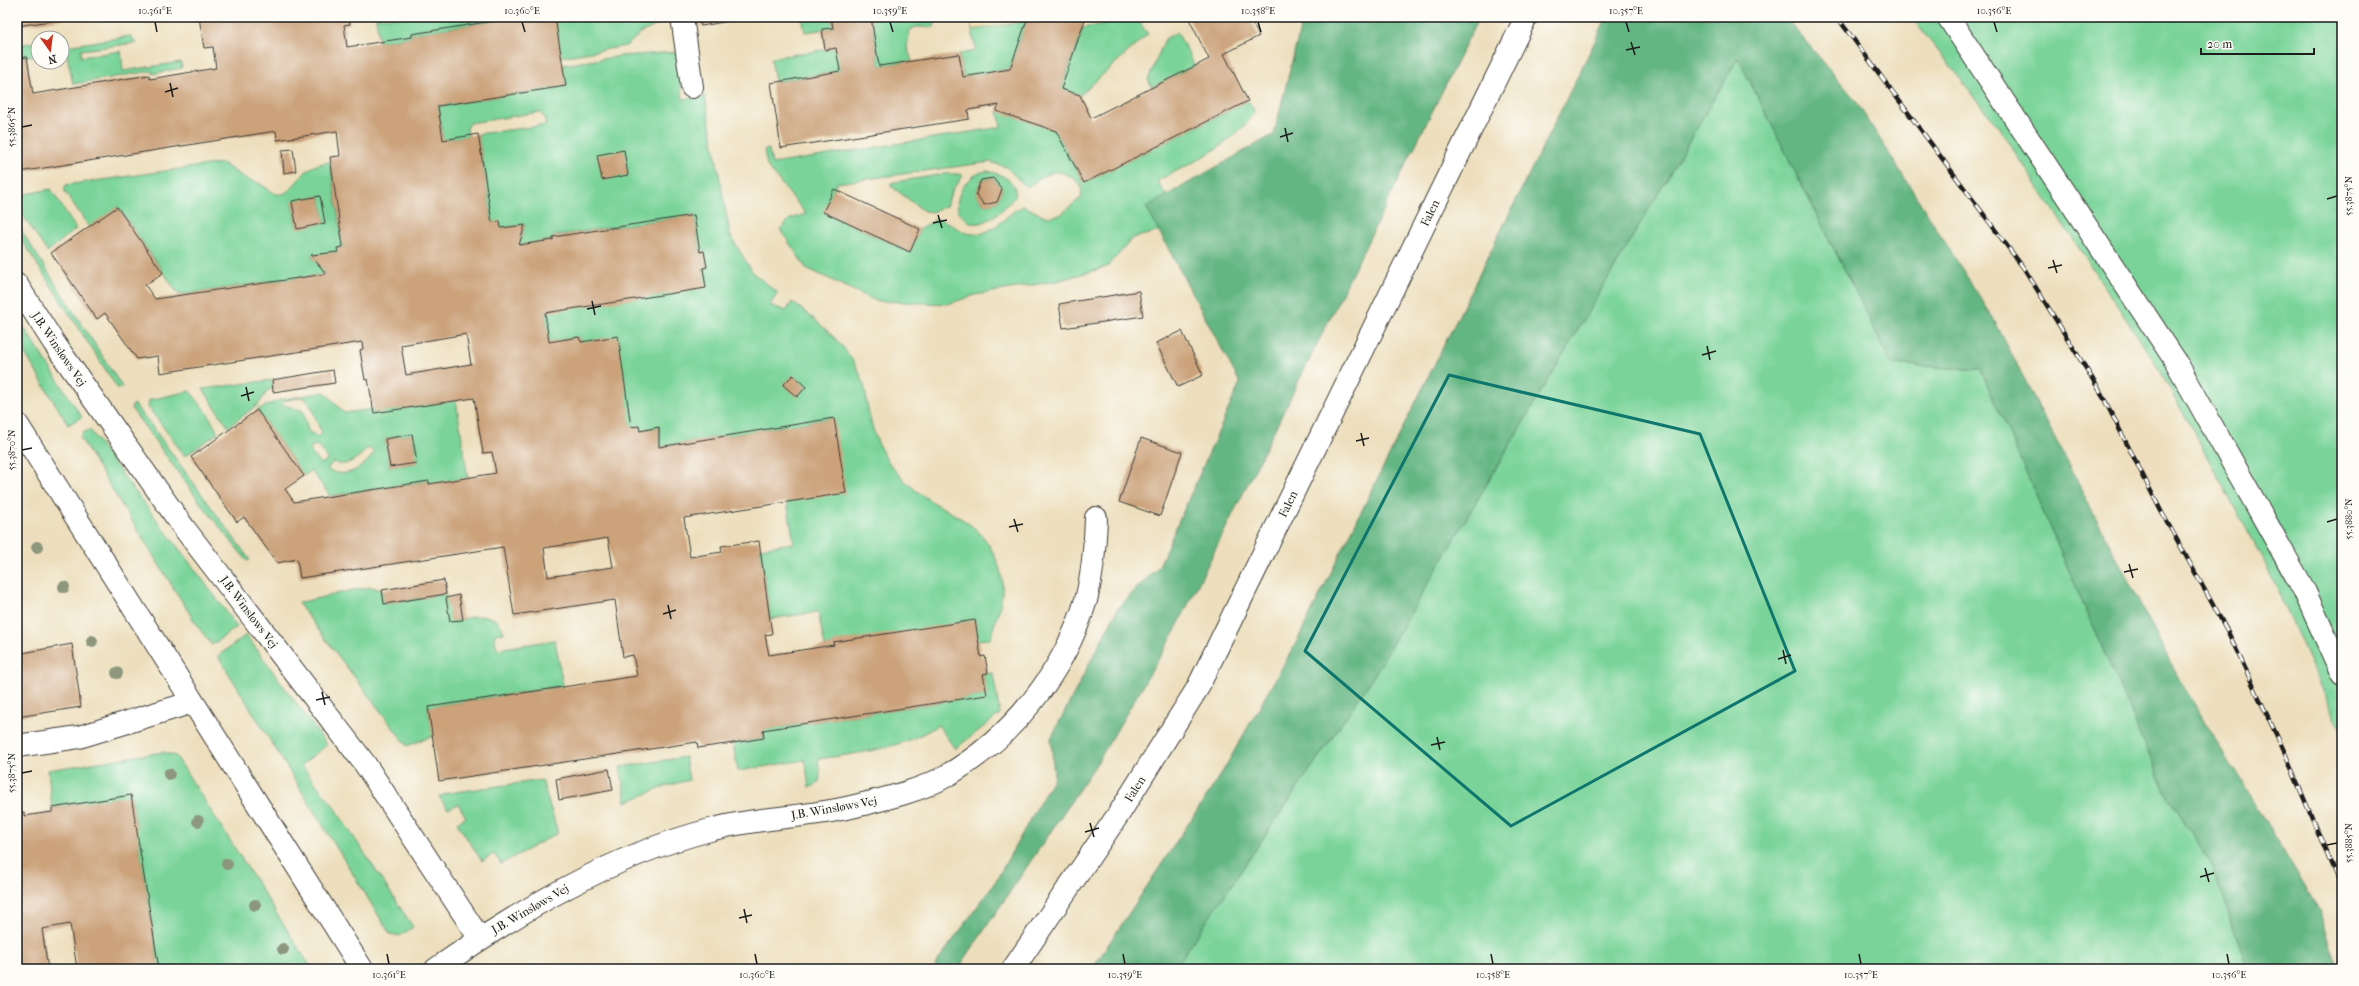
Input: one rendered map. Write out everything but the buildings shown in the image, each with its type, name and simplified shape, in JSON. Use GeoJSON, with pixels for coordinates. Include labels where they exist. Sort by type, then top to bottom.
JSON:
{"type":"FeatureCollection","features":[{"type":"Feature","properties":{"kind":"street"},"geometry":{"type":"LineString","coordinates":[[682,17],[692,87]]}},
{"type":"Feature","properties":{"kind":"street","name":"Falen"},"geometry":{"type":"LineString","coordinates":[[1013,969],[1120,812],[1197,689],[1526,17]]}},
{"type":"Feature","properties":{"kind":"street"},"geometry":{"type":"LineString","coordinates":[[1948,17],[2175,360],[2304,590],[2342,674]]}},
{"type":"Feature","properties":{"kind":"street","name":"J.B. Winsløws Vej"},"geometry":{"type":"LineString","coordinates":[[17,285],[54,343],[184,528],[365,764],[480,938]]}},
{"type":"Feature","properties":{"kind":"street"},"geometry":{"type":"LineString","coordinates":[[17,424],[362,969]]}},
{"type":"Feature","properties":{"kind":"street","name":"J.B. Winsløws Vej"},"geometry":{"type":"LineString","coordinates":[[436,969],[480,938],[528,908],[594,873],[671,842],[710,829],[848,808],[888,798],[944,778],[980,754],[1032,703],[1066,650],[1086,598],[1095,546],[1096,518]]}},
{"type":"Feature","properties":{"kind":"street"},"geometry":{"type":"LineString","coordinates":[[17,746],[79,737],[193,702]]}},
{"type":"Feature","properties":{"kind":"highlighted area"},"geometry":{"type":"Polygon","coordinates":[[[1449,375],[1700,434],[1795,671],[1511,826],[1305,651],[1449,375]]]}},
{"type":"Feature","properties":{"kind":"green space"},"geometry":{"type":"Polygon","coordinates":[[[376,17],[518,17],[412,34],[412,37],[379,42],[376,17]]]}},
{"type":"Feature","properties":{"kind":"green space"},"geometry":{"type":"Polygon","coordinates":[[[555,17],[670,17],[671,19],[642,32],[626,46],[561,57],[555,17]]]}},
{"type":"Feature","properties":{"kind":"green space"},"geometry":{"type":"Polygon","coordinates":[[[802,17],[831,17],[833,28],[805,32],[802,17]]]}},
{"type":"Feature","properties":{"kind":"green space"},"geometry":{"type":"Polygon","coordinates":[[[871,17],[936,17],[934,27],[916,27],[910,30],[907,47],[912,61],[879,66],[871,17]]]}},
{"type":"Feature","properties":{"kind":"green space"},"geometry":{"type":"Polygon","coordinates":[[[1026,17],[1028,17],[1010,69],[963,77],[959,54],[976,51],[972,30],[1026,21],[1026,17]]]}},
{"type":"Feature","properties":{"kind":"green space"},"geometry":{"type":"Polygon","coordinates":[[[1303,17],[1479,17],[1174,633],[1099,760],[958,969],[936,969],[935,965],[995,882],[1054,777],[1051,738],[1118,608],[1159,566],[1240,383],[1146,207],[1274,134],[1303,17]]]}},
{"type":"Feature","properties":{"kind":"green space"},"geometry":{"type":"Polygon","coordinates":[[[1607,17],[1785,17],[1854,98],[1993,318],[2178,677],[2319,910],[2339,969],[2248,969],[2212,867],[2165,790],[1981,370],[1892,364],[1738,58],[1370,682],[1174,969],[1092,969],[1220,776],[1296,643],[1607,17]]]}},
{"type":"Feature","properties":{"kind":"green space"},"geometry":{"type":"Polygon","coordinates":[[[1911,17],[2342,17],[2342,732],[2266,565],[2158,367],[1997,125],[1911,17]]]}},
{"type":"Feature","properties":{"kind":"green space"},"geometry":{"type":"Polygon","coordinates":[[[1136,18],[1148,34],[1080,95],[1061,89],[1083,28],[1136,18]]]}},
{"type":"Feature","properties":{"kind":"green space"},"geometry":{"type":"Polygon","coordinates":[[[1177,32],[1195,66],[1152,87],[1148,80],[1165,39],[1177,32]]]}},
{"type":"Feature","properties":{"kind":"green space"},"geometry":{"type":"Polygon","coordinates":[[[131,36],[136,43],[81,50],[81,57],[121,51],[123,71],[181,62],[182,68],[153,74],[152,71],[73,84],[70,69],[70,46],[131,36]]]}},
{"type":"Feature","properties":{"kind":"green space"},"geometry":{"type":"Polygon","coordinates":[[[30,43],[30,56],[17,58],[17,45],[30,43]]]}},
{"type":"Feature","properties":{"kind":"green space"},"geometry":{"type":"Polygon","coordinates":[[[836,48],[840,71],[775,82],[771,58],[836,48]]]}},
{"type":"Feature","properties":{"kind":"green space"},"geometry":{"type":"Polygon","coordinates":[[[676,52],[683,99],[705,96],[730,235],[753,273],[778,293],[770,305],[786,311],[792,302],[833,336],[850,356],[862,379],[873,429],[881,449],[891,466],[919,493],[972,526],[985,539],[990,547],[1000,572],[1002,593],[998,614],[990,639],[978,640],[975,621],[834,643],[834,645],[825,647],[818,612],[770,619],[760,548],[794,543],[787,502],[834,418],[659,447],[659,427],[640,431],[639,426],[631,427],[579,337],[549,342],[545,313],[707,267],[704,251],[700,252],[694,215],[553,236],[553,240],[519,245],[525,225],[501,228],[492,222],[478,134],[546,125],[544,117],[540,112],[470,123],[467,127],[468,136],[443,140],[438,106],[565,86],[563,65],[621,56],[676,52]]]}},
{"type":"Feature","properties":{"kind":"green space"},"geometry":{"type":"Polygon","coordinates":[[[1738,58],[1892,364],[1981,370],[2165,790],[2212,867],[2248,969],[1174,969],[1370,682],[1738,58]]]}},
{"type":"Feature","properties":{"kind":"green space"},"geometry":{"type":"Polygon","coordinates":[[[1248,101],[1255,112],[1235,135],[1223,144],[1198,160],[1157,181],[1174,206],[1180,226],[1133,238],[1107,267],[1057,281],[975,295],[948,304],[876,301],[806,268],[780,229],[790,219],[806,214],[767,166],[764,150],[769,149],[772,164],[1001,127],[998,111],[1056,131],[1084,183],[1248,101]],[[990,162],[837,183],[824,212],[909,252],[920,229],[936,219],[946,222],[967,233],[980,234],[993,228],[1023,206],[1047,217],[1060,215],[1082,197],[1081,185],[1061,172],[1049,173],[1029,186],[1024,185],[1006,167],[990,162]]]}},
{"type":"Feature","properties":{"kind":"green space"},"geometry":{"type":"Polygon","coordinates":[[[330,162],[343,247],[338,252],[311,256],[326,274],[179,295],[118,207],[89,227],[64,190],[66,185],[222,163],[249,180],[258,183],[276,194],[280,194],[288,191],[312,167],[330,162]],[[320,196],[292,202],[297,228],[325,223],[320,196]]]}},
{"type":"Feature","properties":{"kind":"green space"},"geometry":{"type":"Polygon","coordinates":[[[987,171],[992,172],[1007,179],[1014,186],[1015,197],[990,219],[984,222],[972,223],[959,213],[957,206],[960,193],[964,186],[974,176],[987,171]],[[993,178],[981,180],[976,194],[984,205],[997,202],[1002,189],[993,178]]]}},
{"type":"Feature","properties":{"kind":"green space"},"geometry":{"type":"Polygon","coordinates":[[[944,174],[961,174],[963,176],[953,189],[946,206],[932,212],[924,211],[891,186],[891,183],[895,182],[944,174]]]}},
{"type":"Feature","properties":{"kind":"green space"},"geometry":{"type":"Polygon","coordinates":[[[51,189],[76,229],[47,252],[17,206],[17,196],[51,189]]]}},
{"type":"Feature","properties":{"kind":"green space"},"geometry":{"type":"Polygon","coordinates":[[[17,224],[122,387],[118,389],[17,233],[17,224]]]}},
{"type":"Feature","properties":{"kind":"green space"},"geometry":{"type":"Polygon","coordinates":[[[17,317],[82,417],[68,425],[17,340],[17,317]]]}},
{"type":"Feature","properties":{"kind":"green space"},"geometry":{"type":"Polygon","coordinates":[[[272,380],[273,388],[268,390],[259,404],[228,427],[203,389],[272,380]]]}},
{"type":"Feature","properties":{"kind":"green space"},"geometry":{"type":"Polygon","coordinates":[[[190,391],[208,414],[218,433],[185,456],[148,407],[149,400],[190,391]]]}},
{"type":"Feature","properties":{"kind":"green space"},"geometry":{"type":"Polygon","coordinates":[[[325,392],[344,413],[373,409],[374,413],[456,400],[468,478],[429,484],[429,481],[330,496],[311,470],[304,476],[257,410],[279,400],[325,392]],[[302,397],[284,401],[281,404],[303,411],[308,431],[318,437],[322,432],[307,400],[302,397]],[[412,434],[385,439],[390,467],[417,463],[412,434]],[[318,445],[310,447],[312,454],[321,464],[328,459],[318,445]],[[368,448],[357,458],[343,464],[333,462],[327,469],[340,473],[353,471],[365,463],[374,452],[368,448]]]}},
{"type":"Feature","properties":{"kind":"green space"},"geometry":{"type":"Polygon","coordinates":[[[134,404],[250,560],[247,561],[199,501],[131,408],[134,404]]]}},
{"type":"Feature","properties":{"kind":"green space"},"geometry":{"type":"Polygon","coordinates":[[[90,430],[237,627],[212,645],[198,627],[85,446],[80,437],[84,432],[90,430]]]}},
{"type":"Feature","properties":{"kind":"green space"},"geometry":{"type":"Polygon","coordinates":[[[372,587],[382,590],[384,604],[446,594],[451,621],[482,616],[495,620],[500,625],[504,633],[494,634],[497,649],[555,640],[563,686],[428,707],[433,736],[407,746],[298,603],[372,587]]]}},
{"type":"Feature","properties":{"kind":"green space"},"geometry":{"type":"Polygon","coordinates":[[[246,635],[327,745],[301,765],[332,804],[413,927],[400,936],[390,934],[218,656],[246,635]]]}},
{"type":"Feature","properties":{"kind":"green space"},"geometry":{"type":"Polygon","coordinates":[[[993,673],[1000,714],[955,749],[938,725],[910,740],[895,745],[865,752],[818,759],[820,777],[817,784],[814,786],[809,787],[805,760],[738,771],[733,743],[764,738],[763,730],[986,695],[983,674],[993,673]]]}},
{"type":"Feature","properties":{"kind":"green space"},"geometry":{"type":"Polygon","coordinates":[[[163,752],[176,756],[312,969],[159,969],[131,796],[52,808],[48,770],[163,752]]]}},
{"type":"Feature","properties":{"kind":"green space"},"geometry":{"type":"Polygon","coordinates":[[[685,757],[689,780],[664,787],[626,802],[620,767],[685,757]]]}},
{"type":"Feature","properties":{"kind":"green space"},"geometry":{"type":"Polygon","coordinates":[[[542,780],[558,833],[501,864],[494,854],[482,861],[457,823],[466,817],[458,804],[448,809],[439,797],[448,793],[542,780]]]}},
{"type":"Feature","properties":{"kind":"sand"},"geometry":{"type":"Polygon","coordinates":[[[970,17],[1026,17],[1027,21],[972,30],[970,17]]]}},
{"type":"Feature","properties":{"kind":"railway"},"geometry":{"type":"LineString","coordinates":[[1837,17],[2025,270],[2100,391],[2161,511],[2228,632],[2285,753],[2342,890]]}}]}
